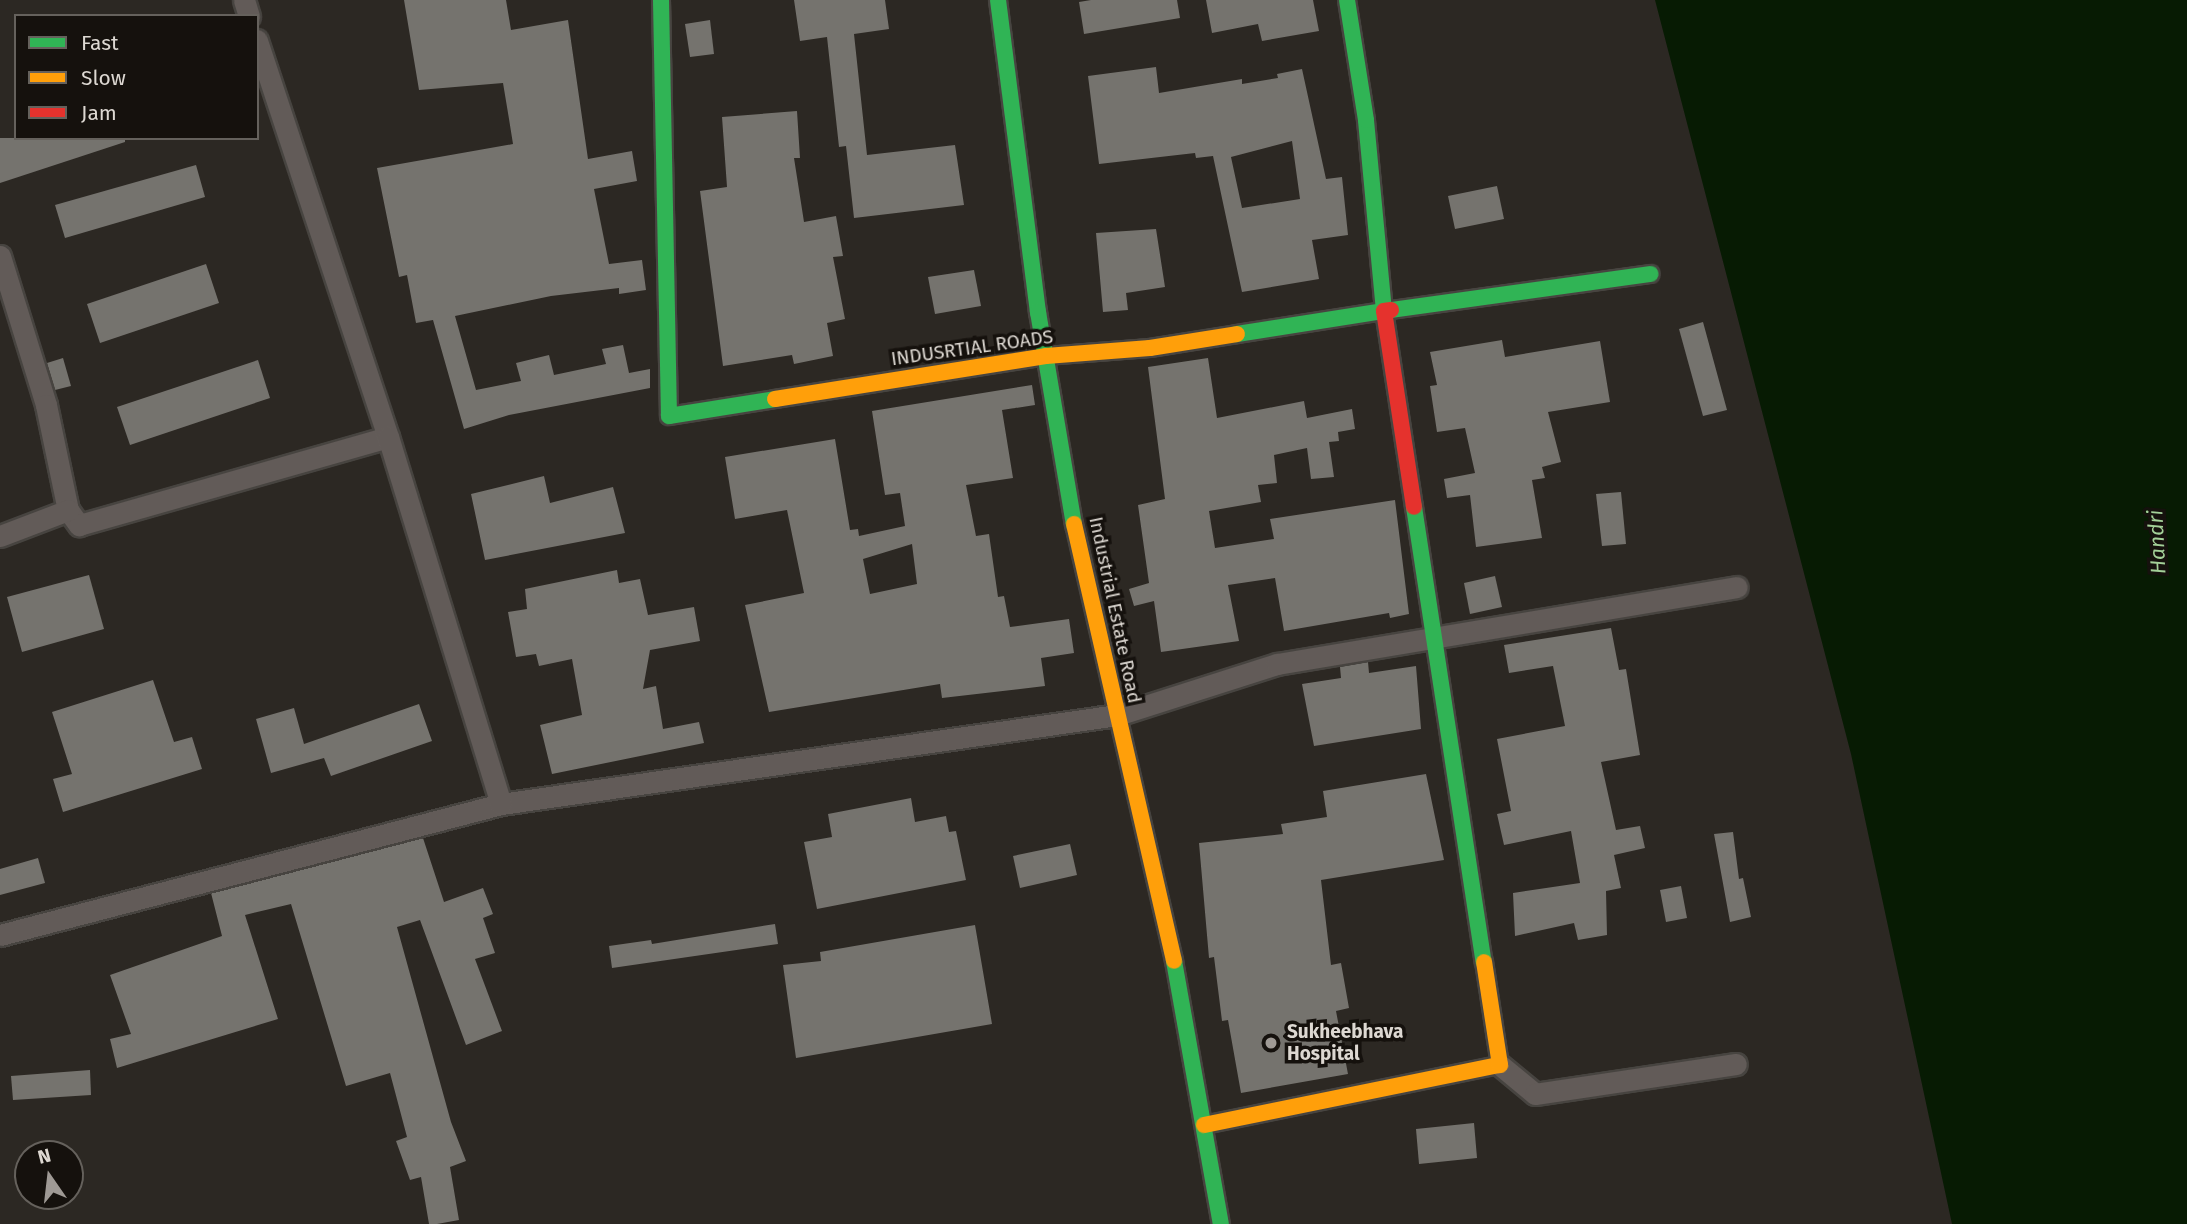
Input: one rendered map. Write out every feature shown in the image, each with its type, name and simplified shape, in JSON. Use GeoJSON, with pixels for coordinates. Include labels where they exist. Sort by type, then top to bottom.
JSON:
{"type":"FeatureCollection","features":[{"type":"Feature","properties":{"kind":"street","name":"INDUSRTIAL ROADS"},"geometry":{"type":"LineString","coordinates":[[661,0],[669,416],[1046,356],[1150,348],[1384,310],[1651,274]]}},
{"type":"Feature","properties":{"kind":"street","name":"Industrial Estate Road"},"geometry":{"type":"LineString","coordinates":[[998,0],[1046,356],[1075,528],[1116,715],[1171,943],[1220,1224]]}},
{"type":"Feature","properties":{"kind":"street"},"geometry":{"type":"LineString","coordinates":[[1347,0],[1366,120],[1384,310],[1437,636],[1500,1065],[1535,1094],[1736,1064]]}},
{"type":"Feature","properties":{"kind":"street"},"geometry":{"type":"LineString","coordinates":[[259,46],[388,437],[501,804]]}},
{"type":"Feature","properties":{"kind":"street"},"geometry":{"type":"LineString","coordinates":[[0,256],[46,405],[68,510],[79,525],[388,437]]}},
{"type":"Feature","properties":{"kind":"street"},"geometry":{"type":"LineString","coordinates":[[0,536],[68,510]]}},
{"type":"Feature","properties":{"kind":"street"},"geometry":{"type":"LineString","coordinates":[[0,934],[501,804],[1116,715],[1277,664],[1737,587]]}},
{"type":"Feature","properties":{"kind":"street"},"geometry":{"type":"LineString","coordinates":[[1204,1125],[1500,1065]]}},
{"type":"Feature","properties":{"kind":"water","name":"Handri"},"geometry":{"type":"Polygon","coordinates":[[[1655,0],[2187,0],[2187,1224],[1952,1224],[1851,754],[1655,0]]]}},
{"type":"Feature","properties":{"kind":"building"},"geometry":{"type":"Polygon","coordinates":[[[404,0],[506,0],[511,30],[568,20],[588,159],[632,151],[637,181],[594,189],[609,264],[642,260],[646,290],[619,294],[619,288],[551,296],[455,316],[476,390],[521,381],[516,363],[549,355],[554,375],[606,364],[602,349],[623,345],[629,373],[650,369],[650,388],[509,415],[464,429],[433,320],[416,323],[407,275],[399,277],[377,168],[513,144],[503,83],[419,90],[404,0]]]}},
{"type":"Feature","properties":{"kind":"building"},"geometry":{"type":"Polygon","coordinates":[[[794,0],[885,0],[889,29],[854,34],[867,155],[955,145],[964,205],[854,218],[846,146],[839,147],[827,37],[800,41],[794,0]]]}},
{"type":"Feature","properties":{"kind":"building"},"geometry":{"type":"Polygon","coordinates":[[[1177,0],[1180,18],[1084,34],[1079,2],[1177,0]]]}},
{"type":"Feature","properties":{"kind":"building"},"geometry":{"type":"Polygon","coordinates":[[[1206,0],[1313,0],[1319,31],[1262,41],[1258,24],[1212,33],[1206,0]]]}},
{"type":"Feature","properties":{"kind":"building"},"geometry":{"type":"Polygon","coordinates":[[[710,20],[714,54],[690,57],[685,24],[710,20]]]}},
{"type":"Feature","properties":{"kind":"building"},"geometry":{"type":"Polygon","coordinates":[[[1156,67],[1159,93],[1242,79],[1242,84],[1278,78],[1277,74],[1302,69],[1326,179],[1342,177],[1348,235],[1312,240],[1319,279],[1242,292],[1213,156],[1196,158],[1195,153],[1099,164],[1088,76],[1156,67]],[[1292,141],[1231,157],[1242,208],[1300,199],[1292,141]]]}},
{"type":"Feature","properties":{"kind":"building"},"geometry":{"type":"Polygon","coordinates":[[[797,111],[800,158],[794,158],[804,222],[836,216],[843,256],[833,257],[845,319],[827,323],[833,356],[794,364],[792,355],[723,366],[700,191],[727,187],[722,117],[797,111]]]}},
{"type":"Feature","properties":{"kind":"building"},"geometry":{"type":"Polygon","coordinates":[[[0,138],[125,140],[125,142],[0,183],[0,138]]]}},
{"type":"Feature","properties":{"kind":"building"},"geometry":{"type":"Polygon","coordinates":[[[196,165],[205,197],[65,238],[55,205],[196,165]]]}},
{"type":"Feature","properties":{"kind":"building"},"geometry":{"type":"Polygon","coordinates":[[[1497,186],[1504,219],[1455,229],[1448,196],[1497,186]]]}},
{"type":"Feature","properties":{"kind":"building"},"geometry":{"type":"Polygon","coordinates":[[[1156,229],[1165,287],[1126,293],[1128,310],[1103,312],[1096,233],[1156,229]]]}},
{"type":"Feature","properties":{"kind":"building"},"geometry":{"type":"Polygon","coordinates":[[[206,264],[219,303],[100,343],[87,304],[206,264]]]}},
{"type":"Feature","properties":{"kind":"building"},"geometry":{"type":"Polygon","coordinates":[[[974,270],[981,306],[935,314],[928,277],[974,270]]]}},
{"type":"Feature","properties":{"kind":"building"},"geometry":{"type":"Polygon","coordinates":[[[1703,322],[1727,410],[1703,416],[1679,329],[1703,322]]]}},
{"type":"Feature","properties":{"kind":"building"},"geometry":{"type":"Polygon","coordinates":[[[1502,340],[1505,357],[1600,341],[1610,402],[1548,412],[1561,462],[1542,467],[1545,478],[1532,480],[1542,538],[1476,547],[1470,495],[1447,498],[1444,479],[1475,473],[1465,428],[1437,432],[1430,386],[1437,385],[1430,352],[1502,340]]]}},
{"type":"Feature","properties":{"kind":"building"},"geometry":{"type":"Polygon","coordinates":[[[63,358],[71,386],[55,390],[47,363],[63,358]]]}},
{"type":"Feature","properties":{"kind":"building"},"geometry":{"type":"Polygon","coordinates":[[[1208,358],[1217,418],[1304,401],[1307,418],[1352,409],[1355,429],[1338,432],[1339,441],[1329,442],[1334,477],[1311,479],[1307,448],[1274,455],[1277,483],[1258,485],[1261,502],[1209,511],[1215,548],[1274,539],[1270,519],[1395,500],[1409,614],[1390,618],[1389,613],[1284,631],[1275,578],[1228,585],[1239,641],[1161,652],[1154,601],[1134,606],[1129,589],[1149,583],[1138,505],[1165,499],[1148,367],[1208,358]]]}},
{"type":"Feature","properties":{"kind":"building"},"geometry":{"type":"Polygon","coordinates":[[[258,360],[270,398],[130,445],[117,407],[258,360]]]}},
{"type":"Feature","properties":{"kind":"building"},"geometry":{"type":"Polygon","coordinates":[[[1032,385],[1035,405],[1002,410],[1013,478],[966,485],[976,536],[989,534],[998,597],[1004,596],[1010,627],[1069,619],[1074,653],[1041,658],[1045,686],[942,698],[940,684],[769,712],[745,605],[804,593],[787,510],[735,519],[725,457],[835,439],[850,530],[858,529],[859,536],[905,526],[900,493],[885,495],[872,411],[1032,385]],[[912,544],[863,559],[870,594],[917,584],[912,544]]]}},
{"type":"Feature","properties":{"kind":"building"},"geometry":{"type":"Polygon","coordinates":[[[544,476],[550,503],[613,487],[625,533],[485,560],[471,494],[544,476]]]}},
{"type":"Feature","properties":{"kind":"building"},"geometry":{"type":"Polygon","coordinates":[[[1621,492],[1626,544],[1602,546],[1596,494],[1621,492]]]}},
{"type":"Feature","properties":{"kind":"building"},"geometry":{"type":"Polygon","coordinates":[[[617,570],[619,583],[640,579],[648,615],[694,607],[700,641],[650,650],[643,689],[656,686],[663,729],[699,722],[704,743],[552,774],[540,725],[582,715],[572,659],[539,666],[536,654],[516,657],[508,612],[527,609],[525,589],[617,570]]]}},
{"type":"Feature","properties":{"kind":"building"},"geometry":{"type":"Polygon","coordinates":[[[89,575],[104,629],[22,652],[7,597],[89,575]]]}},
{"type":"Feature","properties":{"kind":"building"},"geometry":{"type":"Polygon","coordinates":[[[1495,576],[1502,607],[1470,614],[1464,583],[1495,576]]]}},
{"type":"Feature","properties":{"kind":"building"},"geometry":{"type":"Polygon","coordinates":[[[1611,628],[1619,670],[1626,669],[1640,755],[1601,762],[1616,830],[1640,826],[1645,848],[1614,855],[1621,888],[1606,891],[1607,935],[1578,940],[1574,923],[1515,936],[1513,893],[1580,883],[1571,831],[1504,845],[1497,814],[1511,811],[1497,739],[1565,726],[1553,666],[1509,673],[1504,645],[1611,628]]]}},
{"type":"Feature","properties":{"kind":"building"},"geometry":{"type":"Polygon","coordinates":[[[1368,662],[1369,673],[1416,666],[1421,729],[1314,746],[1302,684],[1341,678],[1340,667],[1368,662]]]}},
{"type":"Feature","properties":{"kind":"building"},"geometry":{"type":"Polygon","coordinates":[[[153,680],[174,742],[192,737],[202,769],[63,812],[53,779],[72,774],[52,712],[153,680]]]}},
{"type":"Feature","properties":{"kind":"building"},"geometry":{"type":"Polygon","coordinates":[[[419,704],[432,741],[331,776],[324,758],[271,773],[256,719],[294,708],[304,744],[419,704]]]}},
{"type":"Feature","properties":{"kind":"building"},"geometry":{"type":"Polygon","coordinates":[[[1426,774],[1444,860],[1321,880],[1331,965],[1341,963],[1349,1008],[1336,1011],[1348,1074],[1241,1093],[1228,1020],[1222,1021],[1214,957],[1209,958],[1199,843],[1283,834],[1281,824],[1327,817],[1323,791],[1426,774]]]}},
{"type":"Feature","properties":{"kind":"building"},"geometry":{"type":"Polygon","coordinates":[[[911,798],[915,822],[946,816],[949,832],[956,831],[966,880],[817,909],[804,842],[832,837],[828,814],[911,798]]]}},
{"type":"Feature","properties":{"kind":"building"},"geometry":{"type":"Polygon","coordinates":[[[1733,832],[1739,879],[1743,878],[1751,917],[1730,922],[1714,834],[1733,832]]]}},
{"type":"Feature","properties":{"kind":"building"},"geometry":{"type":"Polygon","coordinates":[[[423,838],[444,902],[483,888],[493,914],[483,918],[495,953],[475,959],[502,1031],[466,1045],[420,920],[397,927],[451,1122],[466,1161],[450,1167],[459,1220],[437,1224],[429,1224],[421,1177],[410,1180],[396,1141],[407,1137],[390,1073],[346,1086],[291,904],[245,915],[278,1019],[117,1068],[110,1039],[131,1034],[110,975],[222,936],[211,893],[423,838]]]}},
{"type":"Feature","properties":{"kind":"building"},"geometry":{"type":"Polygon","coordinates":[[[1070,844],[1077,875],[1020,888],[1013,856],[1070,844]]]}},
{"type":"Feature","properties":{"kind":"building"},"geometry":{"type":"Polygon","coordinates":[[[38,858],[45,883],[0,895],[0,869],[38,858]]]}},
{"type":"Feature","properties":{"kind":"building"},"geometry":{"type":"Polygon","coordinates":[[[1681,886],[1687,918],[1666,922],[1660,890],[1681,886]]]}},
{"type":"Feature","properties":{"kind":"building"},"geometry":{"type":"Polygon","coordinates":[[[775,924],[778,944],[612,968],[609,946],[651,940],[652,944],[775,924]]]}},
{"type":"Feature","properties":{"kind":"building"},"geometry":{"type":"Polygon","coordinates":[[[975,925],[992,1024],[796,1058],[783,965],[821,961],[820,952],[975,925]]]}},
{"type":"Feature","properties":{"kind":"building"},"geometry":{"type":"Polygon","coordinates":[[[90,1070],[91,1095],[13,1100],[11,1076],[90,1070]]]}},
{"type":"Feature","properties":{"kind":"building"},"geometry":{"type":"Polygon","coordinates":[[[1474,1123],[1477,1158],[1419,1164],[1416,1129],[1474,1123]]]}},
{"type":"Feature","properties":{"kind":"traffic: fast"},"geometry":{"type":"LineString","coordinates":[[661,0],[669,416],[775,399]]}},
{"type":"Feature","properties":{"kind":"traffic: fast"},"geometry":{"type":"LineString","coordinates":[[998,0],[1038,312],[1074,524]]}},
{"type":"Feature","properties":{"kind":"traffic: fast"},"geometry":{"type":"LineString","coordinates":[[1237,334],[1384,311],[1366,120],[1347,0]]}},
{"type":"Feature","properties":{"kind":"traffic: fast"},"geometry":{"type":"LineString","coordinates":[[1391,310],[1651,274]]}},
{"type":"Feature","properties":{"kind":"traffic: fast"},"geometry":{"type":"LineString","coordinates":[[1414,507],[1484,962]]}},
{"type":"Feature","properties":{"kind":"traffic: fast"},"geometry":{"type":"LineString","coordinates":[[1174,961],[1221,1224]]}},
{"type":"Feature","properties":{"kind":"traffic: slow"},"geometry":{"type":"LineString","coordinates":[[775,399],[1046,356],[1150,348],[1237,334]]}},
{"type":"Feature","properties":{"kind":"traffic: slow"},"geometry":{"type":"LineString","coordinates":[[1074,524],[1174,961]]}},
{"type":"Feature","properties":{"kind":"traffic: slow"},"geometry":{"type":"LineString","coordinates":[[1204,1125],[1500,1065],[1484,962]]}},
{"type":"Feature","properties":{"kind":"traffic: jam"},"geometry":{"type":"LineString","coordinates":[[1391,310],[1384,311],[1414,507]]}},
{"type":"Feature","properties":{"kind":"place","name":"Sukheebhava Hospital"},"geometry":{"type":"Point","coordinates":[1271,1043]}}]}
